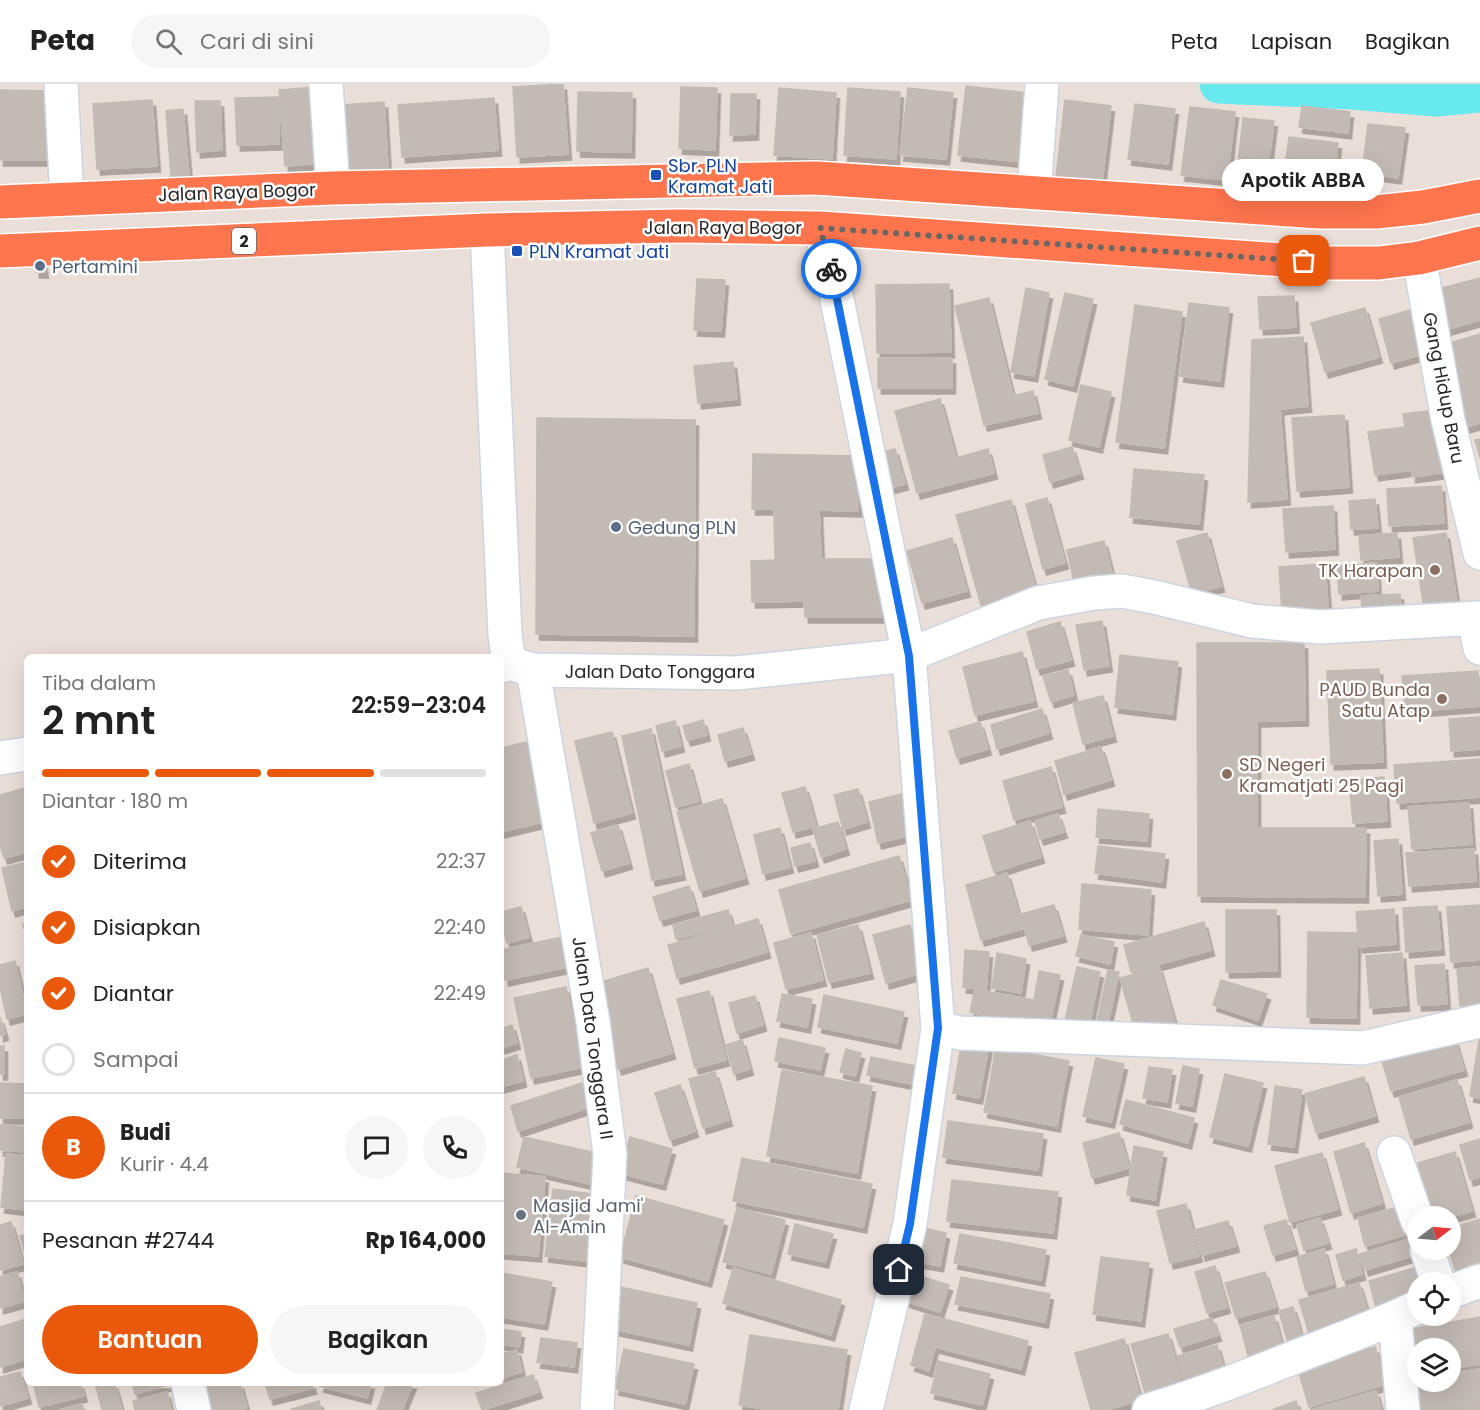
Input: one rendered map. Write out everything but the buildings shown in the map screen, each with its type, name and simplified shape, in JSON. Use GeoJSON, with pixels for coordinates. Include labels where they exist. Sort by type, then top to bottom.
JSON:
{"type":"FeatureCollection","features":[{"type":"Feature","properties":{"kind":"highway","name":"Jalan Raya Bogor"},"geometry":{"type":"LineString","coordinates":[[0,202],[333,188],[816,178],[1320,212],[1376,213],[1480,196]]}},
{"type":"Feature","properties":{"kind":"highway"},"geometry":{"type":"LineString","coordinates":[[285,190],[288,239]]}},
{"type":"Feature","properties":{"kind":"highway","name":"Jalan Raya Bogor"},"geometry":{"type":"LineString","coordinates":[[0,251],[487,230],[680,226],[820,228],[1327,263],[1379,263],[1419,258],[1480,243]]}},
{"type":"Feature","properties":{"kind":"street"},"geometry":{"type":"LineString","coordinates":[[326,86],[333,188]]}},
{"type":"Feature","properties":{"kind":"street"},"geometry":{"type":"LineString","coordinates":[[1034,192],[1042,87]]}},
{"type":"Feature","properties":{"kind":"street"},"geometry":{"type":"LineString","coordinates":[[61,88],[68,200]]}},
{"type":"Feature","properties":{"kind":"street"},"geometry":{"type":"LineString","coordinates":[[820,228],[829,260],[909,656],[938,1028],[910,1224],[866,1410]]}},
{"type":"Feature","properties":{"kind":"street"},"geometry":{"type":"LineString","coordinates":[[487,230],[505,635],[514,666]]}},
{"type":"Feature","properties":{"kind":"street","name":"Gang Hidup Baru"},"geometry":{"type":"LineString","coordinates":[[1419,258],[1448,420],[1480,553]]}},
{"type":"Feature","properties":{"kind":"street","name":"Jalan Dato Tonggara"},"geometry":{"type":"LineString","coordinates":[[514,666],[737,673],[909,656],[1038,603],[1094,593],[1122,591],[1252,621],[1320,627],[1478,628]]}},
{"type":"Feature","properties":{"kind":"street","name":"Jalan Dato Tonggara II"},"geometry":{"type":"LineString","coordinates":[[514,666],[591,1012],[610,1154],[597,1410]]}},
{"type":"Feature","properties":{"kind":"street"},"geometry":{"type":"LineString","coordinates":[[0,758],[24,754]]}},
{"type":"Feature","properties":{"kind":"street"},"geometry":{"type":"LineString","coordinates":[[938,1028],[960,1033],[1363,1048],[1480,1020]]}},
{"type":"Feature","properties":{"kind":"street"},"geometry":{"type":"LineString","coordinates":[[1394,1153],[1412,1206]]}},
{"type":"Feature","properties":{"kind":"street"},"geometry":{"type":"LineString","coordinates":[[1461,1288],[1480,1281]]}},
{"type":"Feature","properties":{"kind":"street"},"geometry":{"type":"LineString","coordinates":[[1149,1410],[1185,1405],[1406,1312],[1403,1410]]}},
{"type":"Feature","properties":{"kind":"street"},"geometry":{"type":"LineString","coordinates":[[189,1386],[194,1410]]}},
{"type":"Feature","properties":{"kind":"waterway"},"geometry":{"type":"LineString","coordinates":[[1219,84],[1352,90],[1436,97],[1480,93]]}},
{"type":"Feature","properties":{"kind":"way so far"},"geometry":{"type":"LineString","coordinates":[[831,269],[820,228],[1304,261]]}},
{"type":"Feature","properties":{"kind":"place","name":"Sbr. PLN Kramat Jati"},"geometry":{"type":"Point","coordinates":[656,175]}},
{"type":"Feature","properties":{"kind":"place","name":"PLN Kramat Jati"},"geometry":{"type":"Point","coordinates":[517,251]}},
{"type":"Feature","properties":{"kind":"place","name":"Apotik ABBA"},"geometry":{"type":"Point","coordinates":[1304,261]}},
{"type":"Feature","properties":{"kind":"place","name":"Pertamini"},"geometry":{"type":"Point","coordinates":[40,266]}},
{"type":"Feature","properties":{"kind":"place","name":"Gedung PLN"},"geometry":{"type":"Point","coordinates":[616,527]}},
{"type":"Feature","properties":{"kind":"place","name":"TK Harapan"},"geometry":{"type":"Point","coordinates":[1435,570]}},
{"type":"Feature","properties":{"kind":"place","name":"PAUD Bunda Satu Atap"},"geometry":{"type":"Point","coordinates":[1442,699]}},
{"type":"Feature","properties":{"kind":"place","name":"SD Negeri Kramatjati 25 Pagi"},"geometry":{"type":"Point","coordinates":[1227,774]}},
{"type":"Feature","properties":{"kind":"place","name":"Masjid Jami' Al-Amin"},"geometry":{"type":"Point","coordinates":[521,1215]}},
{"type":"Feature","properties":{"kind":"route"},"geometry":{"type":"LineString","coordinates":[[831,269],[909,656],[938,1028],[910,1224],[899,1270]]}}]}
